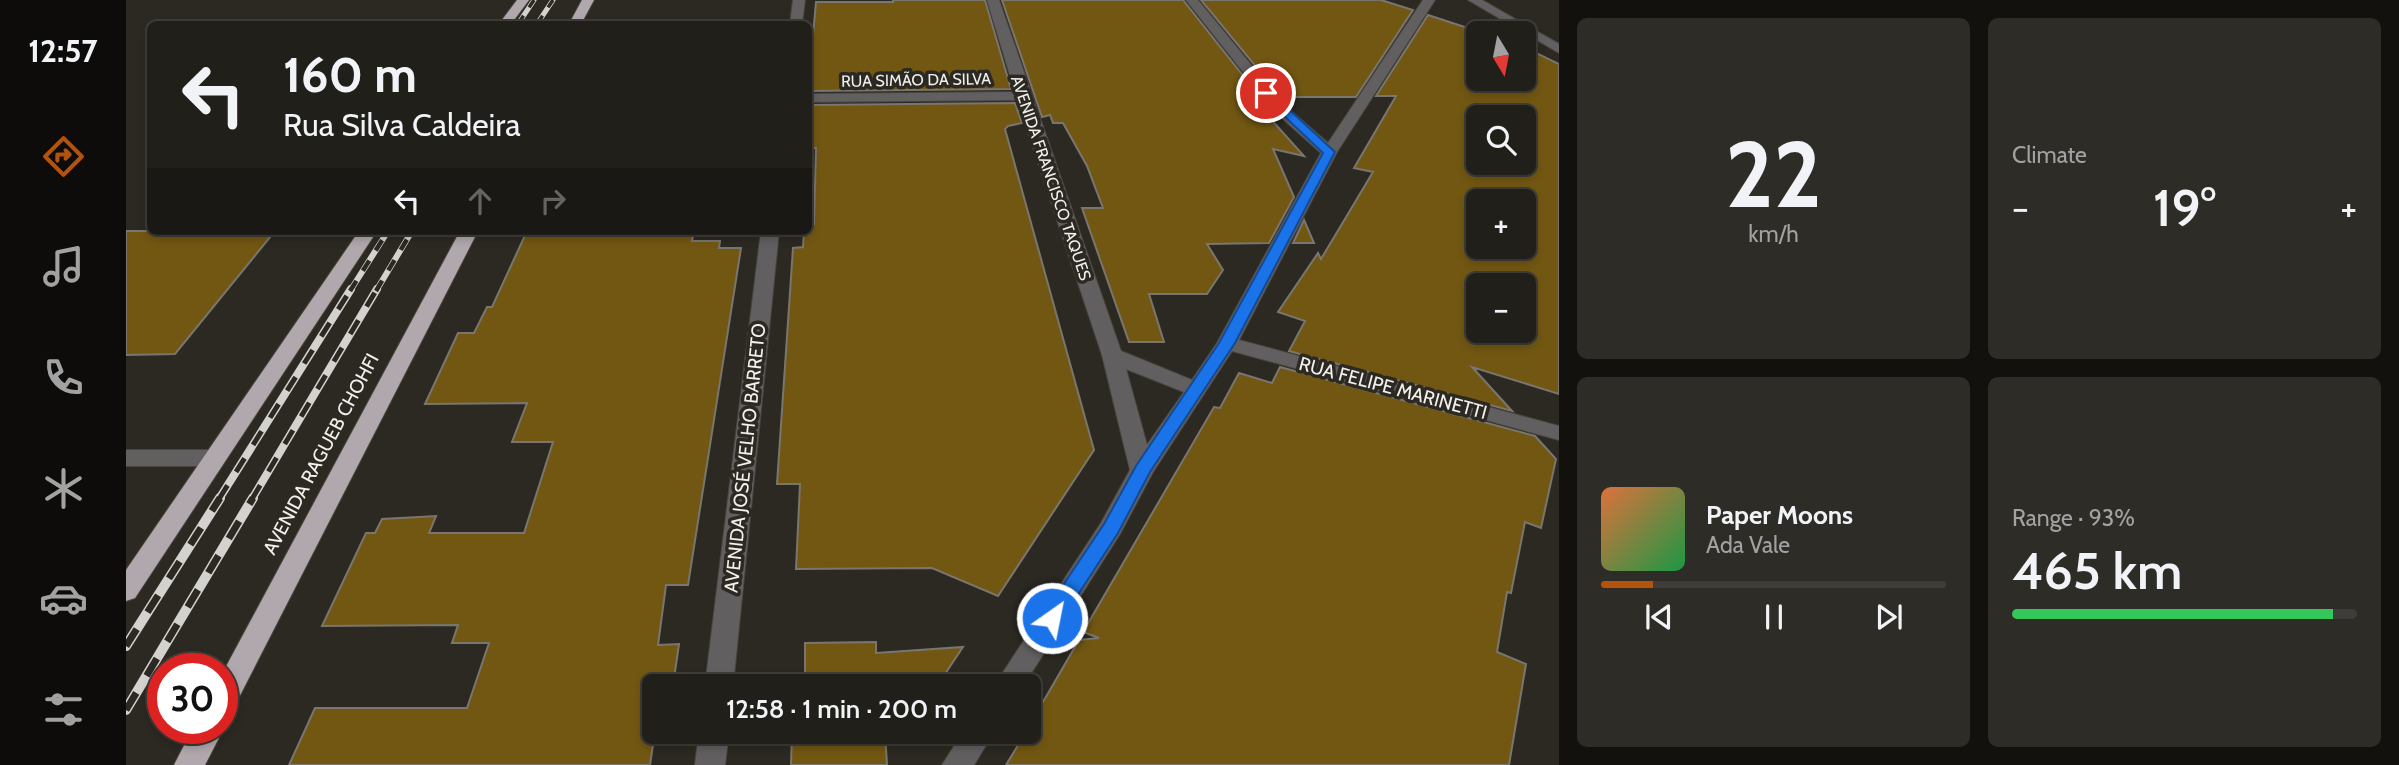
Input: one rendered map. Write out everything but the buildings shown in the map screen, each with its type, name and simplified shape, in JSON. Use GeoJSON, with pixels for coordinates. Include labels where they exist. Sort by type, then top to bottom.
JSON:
{"type":"FeatureCollection","features":[{"type":"Feature","properties":{"kind":"highway"},"geometry":{"type":"LineString","coordinates":[[507,21],[523,0]]}},
{"type":"Feature","properties":{"kind":"highway"},"geometry":{"type":"LineString","coordinates":[[577,21],[588,0]]}},
{"type":"Feature","properties":{"kind":"highway"},"geometry":{"type":"LineString","coordinates":[[126,591],[365,235]]}},
{"type":"Feature","properties":{"kind":"highway","name":"AVENIDA RAGUEB CHOHFI"},"geometry":{"type":"LineString","coordinates":[[238,671],[467,235]]}},
{"type":"Feature","properties":{"kind":"highway"},"geometry":{"type":"LineString","coordinates":[[189,765],[200,744]]}},
{"type":"Feature","properties":{"kind":"street"},"geometry":{"type":"LineString","coordinates":[[796,21],[799,0]]}},
{"type":"Feature","properties":{"kind":"street","name":"AVENIDA FRANCISCO TAQUES"},"geometry":{"type":"LineString","coordinates":[[993,0],[1112,355],[1142,470]]}},
{"type":"Feature","properties":{"kind":"street"},"geometry":{"type":"LineString","coordinates":[[1192,0],[1272,100],[1329,152]]}},
{"type":"Feature","properties":{"kind":"street"},"geometry":{"type":"LineString","coordinates":[[1016,674],[1111,528],[1142,470],[1227,343],[1329,152],[1429,0]]}},
{"type":"Feature","properties":{"kind":"street"},"geometry":{"type":"LineString","coordinates":[[1474,0],[1559,49]]}},
{"type":"Feature","properties":{"kind":"street","name":"RUA SIMÃO DA SILVA"},"geometry":{"type":"LineString","coordinates":[[812,98],[1023,96]]}},
{"type":"Feature","properties":{"kind":"street","name":"AVENIDA JOSÉ VELHO BARRETO"},"geometry":{"type":"LineString","coordinates":[[720,674],[770,235]]}},
{"type":"Feature","properties":{"kind":"street","name":"RUA FELIPE MARINETTI"},"geometry":{"type":"LineString","coordinates":[[1227,343],[1559,433]]}},
{"type":"Feature","properties":{"kind":"street"},"geometry":{"type":"LineString","coordinates":[[1112,355],[1181,385],[1198,387]]}},
{"type":"Feature","properties":{"kind":"street"},"geometry":{"type":"LineString","coordinates":[[126,458],[214,458]]}},
{"type":"Feature","properties":{"kind":"street"},"geometry":{"type":"LineString","coordinates":[[710,765],[713,744]]}},
{"type":"Feature","properties":{"kind":"street"},"geometry":{"type":"LineString","coordinates":[[957,765],[971,744]]}},
{"type":"Feature","properties":{"kind":"railway"},"geometry":{"type":"LineString","coordinates":[[520,21],[534,0]]}},
{"type":"Feature","properties":{"kind":"railway"},"geometry":{"type":"LineString","coordinates":[[539,21],[553,0]]}},
{"type":"Feature","properties":{"kind":"railway"},"geometry":{"type":"LineString","coordinates":[[350,291],[385,235]]}},
{"type":"Feature","properties":{"kind":"railway"},"geometry":{"type":"LineString","coordinates":[[376,291],[410,235]]}},
{"type":"Feature","properties":{"kind":"railway"},"geometry":{"type":"LineString","coordinates":[[219,499],[351,289]]}},
{"type":"Feature","properties":{"kind":"railway"},"geometry":{"type":"LineString","coordinates":[[252,499],[377,289]]}},
{"type":"Feature","properties":{"kind":"railway"},"geometry":{"type":"LineString","coordinates":[[126,646],[220,498]]}},
{"type":"Feature","properties":{"kind":"railway"},"geometry":{"type":"LineString","coordinates":[[126,710],[253,498]]}},
{"type":"Feature","properties":{"kind":"route"},"geometry":{"type":"LineString","coordinates":[[1052,618],[1111,528],[1142,470],[1227,343],[1329,152],[1266,93]]}}]}
